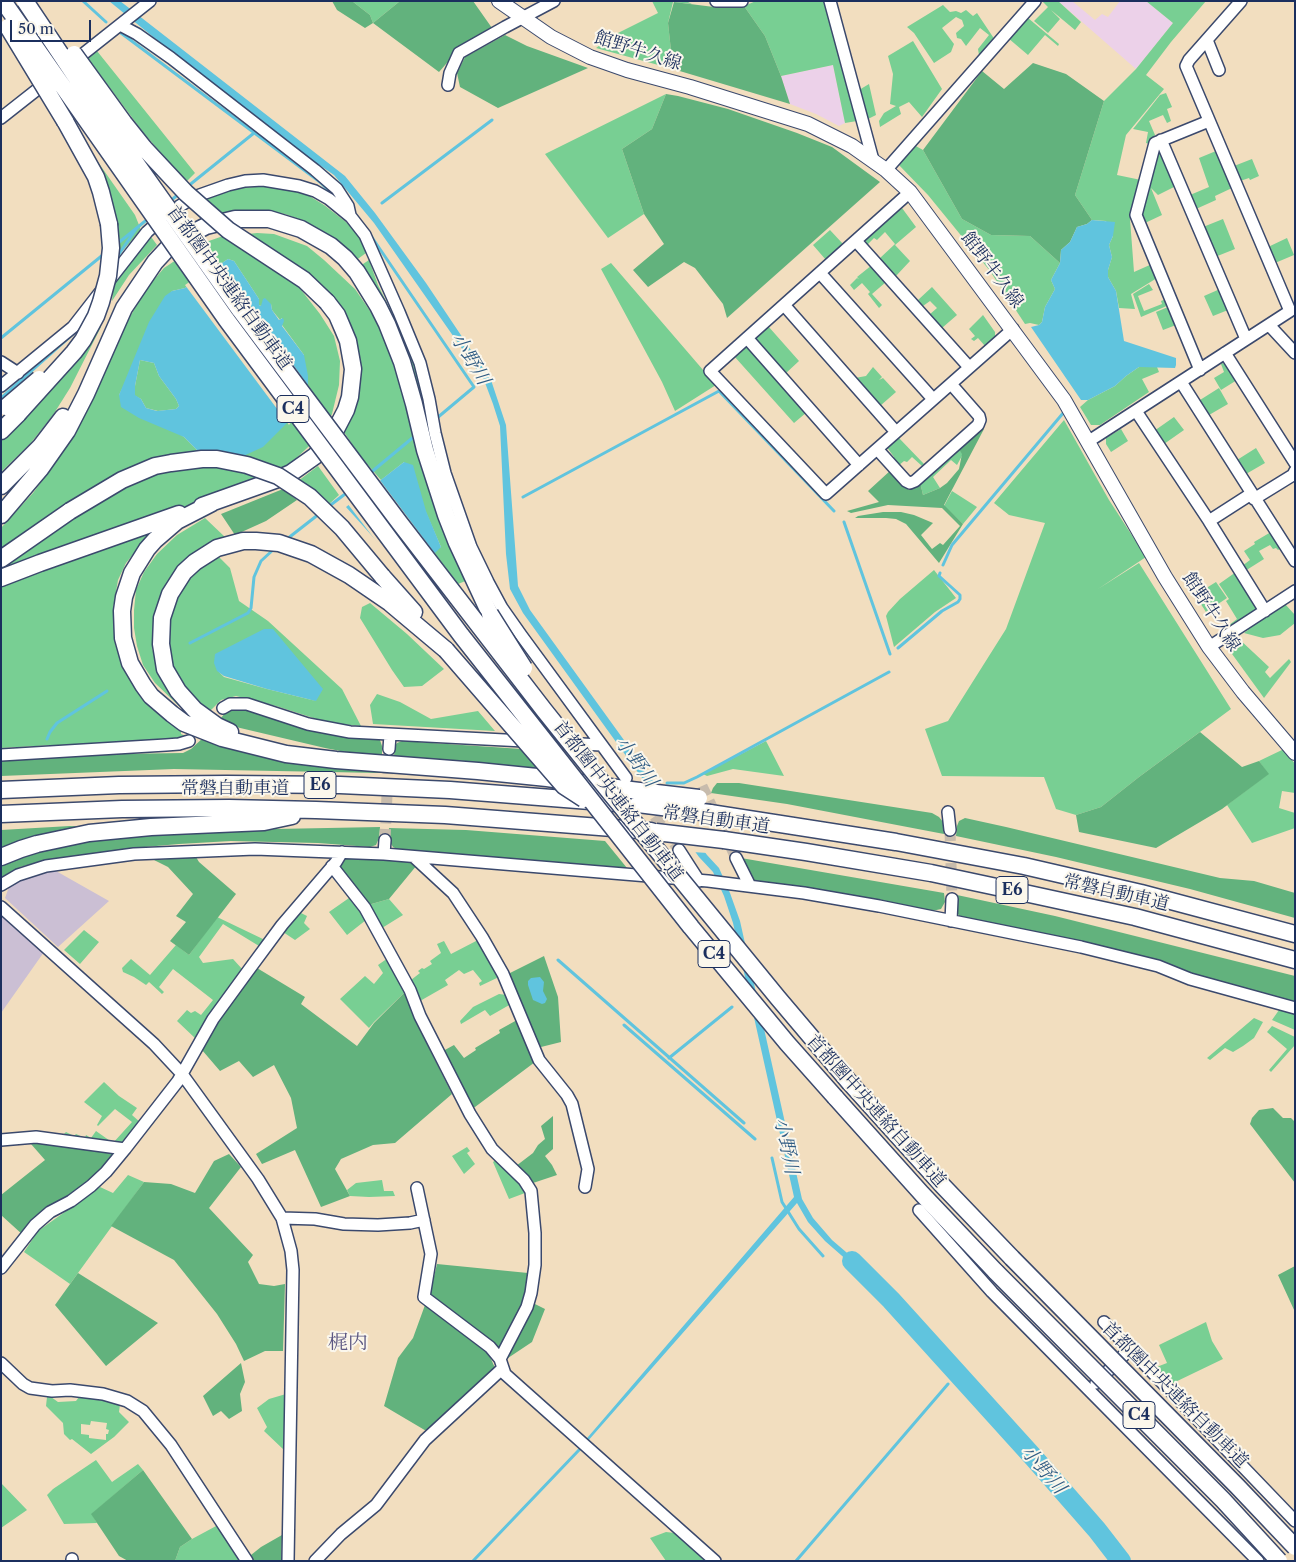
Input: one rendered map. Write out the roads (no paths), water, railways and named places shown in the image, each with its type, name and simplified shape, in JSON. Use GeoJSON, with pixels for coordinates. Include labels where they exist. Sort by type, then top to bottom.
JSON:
{"type":"FeatureCollection","features":[{"type":"Feature","properties":{"kind":"highway","name":"首都圏中央連絡自動車道"},"geometry":{"type":"LineString","coordinates":[[3,1],[226,319],[455,627],[691,927],[787,1043],[915,1186],[996,1272],[1223,1500],[1280,1561]]}},
{"type":"Feature","properties":{"kind":"highway","name":"首都圏中央連絡自動車道"},"geometry":{"type":"LineString","coordinates":[[25,1],[161,200],[298,388],[544,710],[612,795],[850,1083],[942,1185],[1295,1547]]}},
{"type":"Feature","properties":{"kind":"highway"},"geometry":{"type":"LineString","coordinates":[[1,578],[291,473],[315,456],[336,430],[350,397],[353,369],[348,342],[343,329],[337,315],[327,302],[304,280],[214,219],[166,172],[118,116],[37,1]]}},
{"type":"Feature","properties":{"kind":"highway"},"geometry":{"type":"LineString","coordinates":[[1,17],[66,121],[88,162],[101,192],[109,224],[111,248],[108,276],[102,302],[83,340],[74,352],[8,410],[1,431]]}},
{"type":"Feature","properties":{"kind":"highway"},"geometry":{"type":"LineString","coordinates":[[1,515],[42,468],[66,431],[86,394],[124,308],[133,293],[168,248],[206,226],[235,219],[269,219],[301,229],[331,246],[345,258],[368,289],[395,343],[408,382],[435,483],[456,543],[479,592],[515,655],[550,705],[597,765],[612,795]]}},
{"type":"Feature","properties":{"kind":"highway"},"geometry":{"type":"LineString","coordinates":[[1,486],[25,463],[55,429],[91,368],[104,351]]}},
{"type":"Feature","properties":{"kind":"highway"},"geometry":{"type":"LineString","coordinates":[[1,559],[70,511],[122,480],[155,466],[171,462],[217,459],[263,470],[291,484],[326,512],[342,528],[564,786],[596,807]]}},
{"type":"Feature","properties":{"kind":"highway"},"geometry":{"type":"LineString","coordinates":[[212,503],[177,521],[165,530],[147,549],[132,572],[122,611],[123,638],[130,663],[143,686],[161,706],[184,722],[222,738],[286,754],[336,760],[478,771],[699,798],[770,822]]}},
{"type":"Feature","properties":{"kind":"highway"},"geometry":{"type":"LineString","coordinates":[[336,760],[275,746],[230,732],[217,726],[195,710],[178,691],[165,669],[160,644],[165,606],[184,572],[195,562],[217,548],[256,540],[279,543],[312,554],[349,574],[446,650]]}},
{"type":"Feature","properties":{"kind":"highway","name":"常磐自動車道"},"geometry":{"type":"LineString","coordinates":[[1,790],[119,785],[227,784],[340,785],[450,790],[632,791],[710,813],[896,842],[1024,866],[1141,893],[1295,934]]}},
{"type":"Feature","properties":{"kind":"highway","name":"常磐自動車道"},"geometry":{"type":"LineString","coordinates":[[1,814],[229,808],[316,810],[445,815],[656,832],[806,852],[922,872],[1135,917],[1295,960]]}},
{"type":"Feature","properties":{"kind":"highway"},"geometry":{"type":"LineString","coordinates":[[1,857],[21,848],[89,833],[151,827],[264,822],[316,810]]}},
{"type":"Feature","properties":{"kind":"main road","name":"館野牛久線"},"geometry":{"type":"LineString","coordinates":[[499,1],[551,37],[590,57],[627,70],[808,124],[852,146],[886,170],[910,192],[1064,400],[1170,585],[1209,646],[1243,692],[1295,753]]}},
{"type":"Feature","properties":{"kind":"street"},"geometry":{"type":"LineString","coordinates":[[1,118],[150,1]]}},
{"type":"Feature","properties":{"kind":"street"},"geometry":{"type":"LineString","coordinates":[[448,85],[450,73],[459,53],[554,1]]}},
{"type":"Feature","properties":{"kind":"street"},"geometry":{"type":"LineString","coordinates":[[716,1],[742,1]]}},
{"type":"Feature","properties":{"kind":"street"},"geometry":{"type":"LineString","coordinates":[[830,1],[873,160]]}},
{"type":"Feature","properties":{"kind":"street"},"geometry":{"type":"LineString","coordinates":[[886,170],[1035,1]]}},
{"type":"Feature","properties":{"kind":"street"},"geometry":{"type":"LineString","coordinates":[[1089,441],[1290,311],[1186,66],[1189,60],[1241,1]]}},
{"type":"Feature","properties":{"kind":"street"},"geometry":{"type":"LineString","coordinates":[[122,23],[171,58],[315,170],[337,189],[348,206],[351,217]]}},
{"type":"Feature","properties":{"kind":"street"},"geometry":{"type":"LineString","coordinates":[[1207,40],[1219,70]]}},
{"type":"Feature","properties":{"kind":"street"},"geometry":{"type":"LineString","coordinates":[[1200,370],[1136,215],[1155,143],[1209,120]]}},
{"type":"Feature","properties":{"kind":"street"},"geometry":{"type":"LineString","coordinates":[[1160,140],[1246,339]]}},
{"type":"Feature","properties":{"kind":"street"},"geometry":{"type":"LineString","coordinates":[[1,386],[73,327],[147,232],[167,214],[194,197],[228,185],[262,180],[299,186],[315,191],[329,199],[351,217],[365,235],[399,312],[420,363],[445,474],[472,547],[502,608],[632,791]]}},
{"type":"Feature","properties":{"kind":"street"},"geometry":{"type":"LineString","coordinates":[[910,192],[710,371],[826,494],[1013,329]]}},
{"type":"Feature","properties":{"kind":"street"},"geometry":{"type":"LineString","coordinates":[[856,240],[969,368]]}},
{"type":"Feature","properties":{"kind":"street"},"geometry":{"type":"LineString","coordinates":[[820,273],[933,399]]}},
{"type":"Feature","properties":{"kind":"street"},"geometry":{"type":"LineString","coordinates":[[784,305],[896,432]]}},
{"type":"Feature","properties":{"kind":"street"},"geometry":{"type":"LineString","coordinates":[[1269,325],[1295,353]]}},
{"type":"Feature","properties":{"kind":"street"},"geometry":{"type":"LineString","coordinates":[[747,338],[859,464]]}},
{"type":"Feature","properties":{"kind":"street"},"geometry":{"type":"LineString","coordinates":[[1225,354],[1295,463]]}},
{"type":"Feature","properties":{"kind":"street"},"geometry":{"type":"LineString","coordinates":[[1,362],[18,373]]}},
{"type":"Feature","properties":{"kind":"street"},"geometry":{"type":"LineString","coordinates":[[1181,382],[1295,561]]}},
{"type":"Feature","properties":{"kind":"street"},"geometry":{"type":"LineString","coordinates":[[877,449],[906,482],[913,482],[922,475],[978,425],[980,420],[979,416],[951,384]]}},
{"type":"Feature","properties":{"kind":"street"},"geometry":{"type":"LineString","coordinates":[[1136,411],[1209,521],[1265,611]]}},
{"type":"Feature","properties":{"kind":"street"},"geometry":{"type":"LineString","coordinates":[[1209,521],[1292,475],[1295,471]]}},
{"type":"Feature","properties":{"kind":"street"},"geometry":{"type":"LineString","coordinates":[[1209,646],[1295,592]]}},
{"type":"Feature","properties":{"kind":"street"},"geometry":{"type":"LineString","coordinates":[[223,708],[230,704],[248,704],[308,724],[333,730],[390,735],[601,746]]}},
{"type":"Feature","properties":{"kind":"street"},"geometry":{"type":"LineString","coordinates":[[389,748],[390,735]]}},
{"type":"Feature","properties":{"kind":"street"},"geometry":{"type":"LineString","coordinates":[[1,755],[166,745],[188,741]]}},
{"type":"Feature","properties":{"kind":"street"},"geometry":{"type":"LineString","coordinates":[[948,812],[950,830]]}},
{"type":"Feature","properties":{"kind":"street"},"geometry":{"type":"LineString","coordinates":[[384,854],[385,840]]}},
{"type":"Feature","properties":{"kind":"street"},"geometry":{"type":"LineString","coordinates":[[1,885],[18,875],[46,866],[134,854],[255,849],[384,854],[704,881],[750,886],[880,906],[1080,947],[1158,966],[1190,979],[1295,1008]]}},
{"type":"Feature","properties":{"kind":"street"},"geometry":{"type":"LineString","coordinates":[[679,850],[704,881]]}},
{"type":"Feature","properties":{"kind":"street"},"geometry":{"type":"LineString","coordinates":[[1,1268],[35,1225],[50,1212],[71,1201],[91,1186],[106,1172],[125,1149],[182,1074],[213,1019],[248,971],[282,925],[342,852]]}},
{"type":"Feature","properties":{"kind":"street"},"geometry":{"type":"LineString","coordinates":[[414,857],[453,893],[482,937],[502,974],[539,1060],[567,1094],[572,1104],[588,1169],[585,1187]]}},
{"type":"Feature","properties":{"kind":"street"},"geometry":{"type":"LineString","coordinates":[[736,858],[750,886]]}},
{"type":"Feature","properties":{"kind":"street"},"geometry":{"type":"LineString","coordinates":[[315,1561],[340,1534],[376,1505],[425,1440],[501,1364],[527,1306],[531,1294],[535,1265],[535,1233],[531,1191],[524,1180],[492,1149],[475,1122],[420,1016],[410,990],[365,908],[332,866]]}},
{"type":"Feature","properties":{"kind":"street"},"geometry":{"type":"LineString","coordinates":[[951,921],[952,899]]}},
{"type":"Feature","properties":{"kind":"street"},"geometry":{"type":"LineString","coordinates":[[1,907],[154,1044],[182,1074],[258,1179],[282,1218],[292,1251],[294,1270],[288,1561]]}},
{"type":"Feature","properties":{"kind":"street"},"geometry":{"type":"LineString","coordinates":[[1,1140],[36,1136],[125,1149]]}},
{"type":"Feature","properties":{"kind":"street"},"geometry":{"type":"LineString","coordinates":[[417,1188],[432,1254],[424,1296],[490,1348],[501,1364],[505,1374],[715,1561]]}},
{"type":"Feature","properties":{"kind":"street"},"geometry":{"type":"LineString","coordinates":[[919,1210],[992,1292],[1258,1561]]}},
{"type":"Feature","properties":{"kind":"street"},"geometry":{"type":"LineString","coordinates":[[282,1218],[378,1225],[424,1220]]}},
{"type":"Feature","properties":{"kind":"street"},"geometry":{"type":"LineString","coordinates":[[1104,1322],[1295,1521]]}},
{"type":"Feature","properties":{"kind":"street"},"geometry":{"type":"LineString","coordinates":[[1089,1389],[1130,1349]]}},
{"type":"Feature","properties":{"kind":"street"},"geometry":{"type":"LineString","coordinates":[[1,1363],[23,1384],[30,1388],[52,1392],[70,1390],[103,1394],[127,1401],[143,1411],[172,1445],[247,1561]]}},
{"type":"Feature","properties":{"kind":"water"},"geometry":{"type":"Polygon","coordinates":[[[109,1],[120,1],[345,176],[375,213],[426,283],[491,380],[506,425],[518,586],[530,610],[707,855],[719,868],[740,921],[802,1199],[813,1218],[832,1240],[853,1258],[873,1283],[825,1241],[808,1222],[797,1203],[580,1450],[579,1448],[588,1437],[794,1197],[733,923],[713,872],[699,857],[523,613],[510,589],[506,554],[500,426],[484,380],[374,223],[334,175],[163,45],[109,1]]]}},
{"type":"Feature","properties":{"kind":"water"},"geometry":{"type":"Polygon","coordinates":[[[1092,220],[1115,222],[1113,236],[1109,245],[1112,257],[1108,277],[1116,291],[1124,341],[1176,358],[1176,365],[1175,368],[1139,367],[1115,386],[1088,400],[1081,400],[1031,327],[1042,322],[1045,307],[1055,289],[1051,280],[1060,263],[1061,250],[1070,242],[1077,227],[1087,224],[1092,220]]]}},
{"type":"Feature","properties":{"kind":"water"},"geometry":{"type":"Polygon","coordinates":[[[228,259],[234,261],[259,299],[259,305],[261,306],[265,298],[271,304],[272,310],[279,320],[283,318],[282,326],[304,355],[308,376],[308,391],[286,424],[263,447],[217,468],[209,467],[197,450],[184,437],[139,418],[121,407],[119,395],[149,322],[165,296],[172,291],[185,288],[228,259]],[[140,360],[135,395],[141,399],[146,408],[157,411],[176,409],[179,406],[176,399],[159,376],[154,363],[140,360]]]}},
{"type":"Feature","properties":{"kind":"water"},"geometry":{"type":"Polygon","coordinates":[[[404,462],[413,465],[426,511],[441,547],[410,578],[346,507],[404,462]]]}},
{"type":"Feature","properties":{"kind":"water"},"geometry":{"type":"Polygon","coordinates":[[[264,629],[273,629],[323,689],[316,701],[224,676],[217,671],[214,663],[215,654],[264,629]]]}},
{"type":"Feature","properties":{"kind":"water"},"geometry":{"type":"Polygon","coordinates":[[[540,977],[544,982],[543,991],[547,999],[542,1004],[533,1000],[528,985],[528,981],[531,978],[540,977]]]}},
{"type":"Feature","properties":{"kind":"waterway"},"geometry":{"type":"LineString","coordinates":[[83,1],[106,22]]}},
{"type":"Feature","properties":{"kind":"waterway"},"geometry":{"type":"LineString","coordinates":[[121,33],[320,182],[335,197]]}},
{"type":"Feature","properties":{"kind":"waterway"},"geometry":{"type":"LineString","coordinates":[[382,203],[492,120]]}},
{"type":"Feature","properties":{"kind":"waterway"},"geometry":{"type":"LineString","coordinates":[[187,187],[254,133]]}},
{"type":"Feature","properties":{"kind":"waterway"},"geometry":{"type":"LineString","coordinates":[[169,202],[180,193]]}},
{"type":"Feature","properties":{"kind":"waterway"},"geometry":{"type":"LineString","coordinates":[[117,244],[149,218]]}},
{"type":"Feature","properties":{"kind":"waterway"},"geometry":{"type":"LineString","coordinates":[[117,257],[136,229]]}},
{"type":"Feature","properties":{"kind":"waterway"},"geometry":{"type":"LineString","coordinates":[[371,236],[474,387],[437,418]]}},
{"type":"Feature","properties":{"kind":"waterway"},"geometry":{"type":"LineString","coordinates":[[1,338],[104,254]]}},
{"type":"Feature","properties":{"kind":"waterway"},"geometry":{"type":"LineString","coordinates":[[1,398],[81,327]]}},
{"type":"Feature","properties":{"kind":"waterway"},"geometry":{"type":"LineString","coordinates":[[523,497],[719,391],[834,511]]}},
{"type":"Feature","properties":{"kind":"waterway"},"geometry":{"type":"LineString","coordinates":[[943,565],[952,545],[1064,412]]}},
{"type":"Feature","properties":{"kind":"waterway"},"geometry":{"type":"LineString","coordinates":[[369,474],[416,435]]}},
{"type":"Feature","properties":{"kind":"waterway"},"geometry":{"type":"LineString","coordinates":[[328,507],[349,491]]}},
{"type":"Feature","properties":{"kind":"waterway"},"geometry":{"type":"LineString","coordinates":[[287,539],[319,514]]}},
{"type":"Feature","properties":{"kind":"waterway"},"geometry":{"type":"LineString","coordinates":[[844,522],[890,654]]}},
{"type":"Feature","properties":{"kind":"waterway"},"geometry":{"type":"LineString","coordinates":[[190,643],[248,613],[251,608],[254,577],[261,561],[274,549]]}},
{"type":"Feature","properties":{"kind":"waterway"},"geometry":{"type":"LineString","coordinates":[[898,648],[942,611],[960,599],[960,595],[939,576],[940,573]]}},
{"type":"Feature","properties":{"kind":"waterway"},"geometry":{"type":"LineString","coordinates":[[667,783],[684,783],[697,777],[889,672]]}},
{"type":"Feature","properties":{"kind":"waterway"},"geometry":{"type":"LineString","coordinates":[[47,739],[57,723],[107,691]]}},
{"type":"Feature","properties":{"kind":"waterway"},"geometry":{"type":"LineString","coordinates":[[558,960],[744,1123]]}},
{"type":"Feature","properties":{"kind":"waterway"},"geometry":{"type":"LineString","coordinates":[[669,1058],[732,1007]]}},
{"type":"Feature","properties":{"kind":"waterway"},"geometry":{"type":"LineString","coordinates":[[624,1025],[755,1139]]}},
{"type":"Feature","properties":{"kind":"waterway"},"geometry":{"type":"LineString","coordinates":[[772,1158],[782,1202],[799,1229],[823,1256]]}},
{"type":"Feature","properties":{"kind":"waterway","name":"小野川"},"geometry":{"type":"LineString","coordinates":[[852,1261],[891,1300],[1034,1458],[1097,1530],[1121,1561]]}},
{"type":"Feature","properties":{"kind":"waterway"},"geometry":{"type":"LineString","coordinates":[[796,1561],[948,1384]]}},
{"type":"Feature","properties":{"kind":"waterway"},"geometry":{"type":"LineString","coordinates":[[473,1561],[579,1450]]}},
{"type":"Feature","properties":{"kind":"tunnel"},"geometry":{"type":"LineString","coordinates":[[385,840],[389,749]]}},
{"type":"Feature","properties":{"kind":"tunnel"},"geometry":{"type":"LineString","coordinates":[[702,786],[736,858]]}},
{"type":"Feature","properties":{"kind":"tunnel"},"geometry":{"type":"LineString","coordinates":[[645,803],[679,850]]}},
{"type":"Feature","properties":{"kind":"tunnel"},"geometry":{"type":"LineString","coordinates":[[950,830],[952,899]]}},
{"type":"Feature","properties":{"kind":"district","name":"梶内"},"geometry":{"type":"Point","coordinates":[348,1343]}}]}
